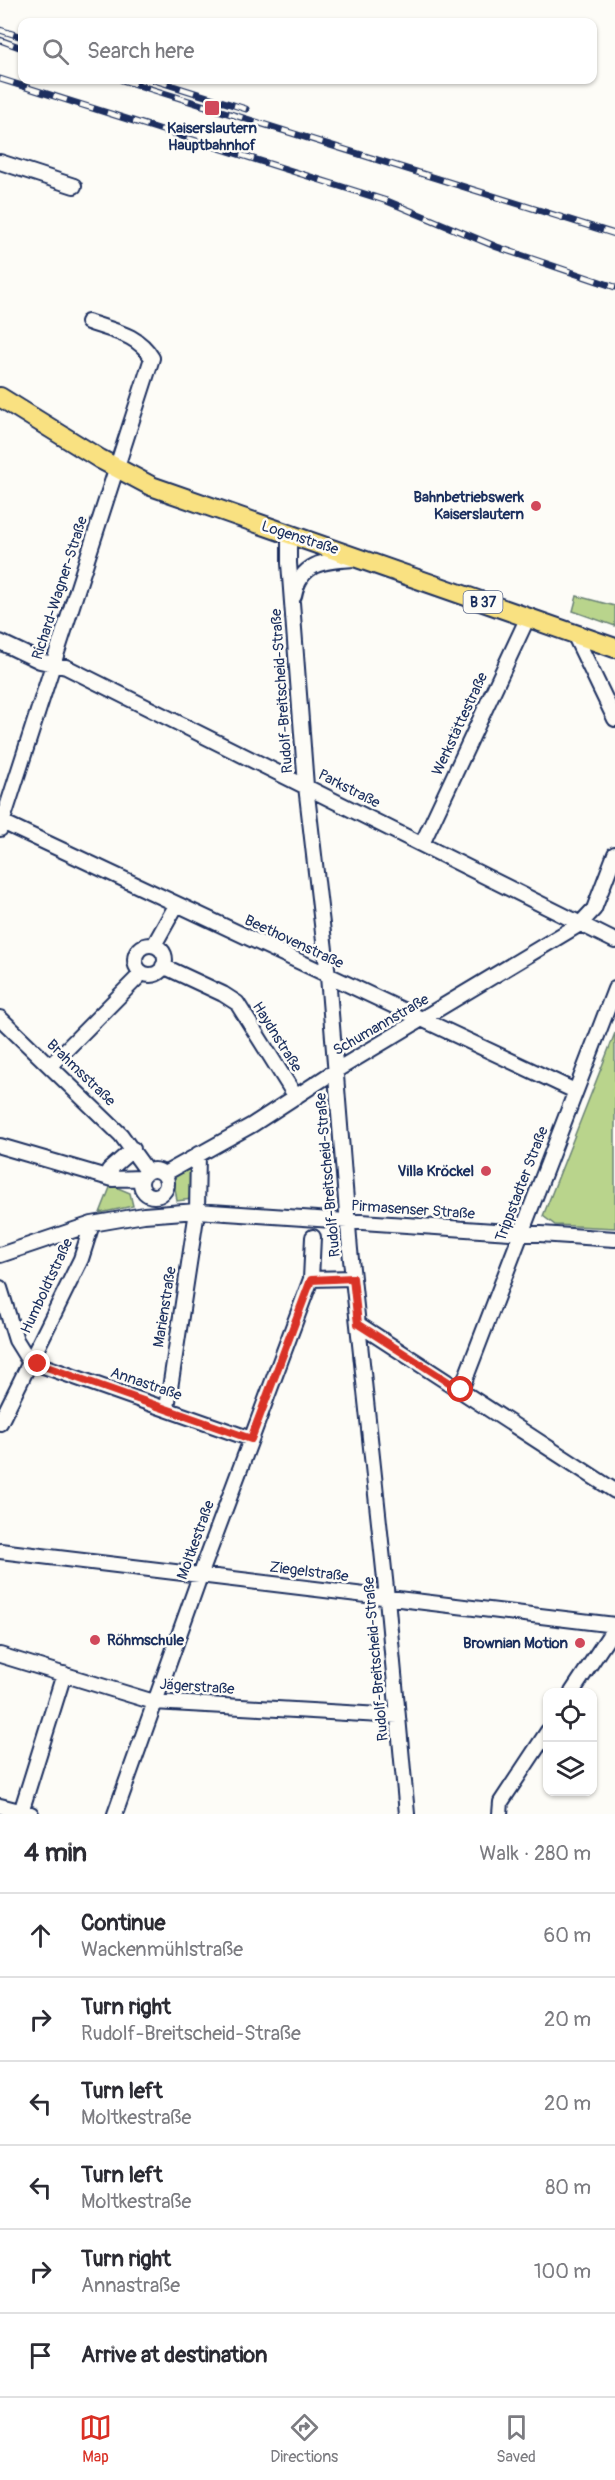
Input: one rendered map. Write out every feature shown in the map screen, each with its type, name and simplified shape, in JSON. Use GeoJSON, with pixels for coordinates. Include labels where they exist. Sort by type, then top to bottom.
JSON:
{"type":"FeatureCollection","features":[{"type":"Feature","properties":{"kind":"main road","name":"Logenstraße"},"geometry":{"type":"LineString","coordinates":[[0,397],[116,468],[151,486],[615,648]]}},
{"type":"Feature","properties":{"kind":"street"},"geometry":{"type":"LineString","coordinates":[[0,162],[74,186]]}},
{"type":"Feature","properties":{"kind":"street","name":"Richard-Wagner-Straße"},"geometry":{"type":"LineString","coordinates":[[1,824],[152,358],[145,345],[135,339],[88,322]]}},
{"type":"Feature","properties":{"kind":"street","name":"Rudolf-Breitscheid-Straße"},"geometry":{"type":"LineString","coordinates":[[290,533],[292,609],[306,786],[328,976],[353,1278],[407,1814]]}},
{"type":"Feature","properties":{"kind":"street"},"geometry":{"type":"LineString","coordinates":[[292,609],[297,583],[310,566],[328,561],[362,559]]}},
{"type":"Feature","properties":{"kind":"street","name":"Werkstättestraße"},"geometry":{"type":"LineString","coordinates":[[422,844],[528,617]]}},
{"type":"Feature","properties":{"kind":"street"},"geometry":{"type":"LineString","coordinates":[[574,634],[615,719]]}},
{"type":"Feature","properties":{"kind":"street","name":"Parkstraße"},"geometry":{"type":"LineString","coordinates":[[0,642],[40,661],[66,667],[553,908],[615,941]]}},
{"type":"Feature","properties":{"kind":"street","name":"Beethovenstraße"},"geometry":{"type":"LineString","coordinates":[[1,824],[575,1091]]}},
{"type":"Feature","properties":{"kind":"street"},"geometry":{"type":"LineString","coordinates":[[580,924],[594,909],[615,854]]}},
{"type":"Feature","properties":{"kind":"street"},"geometry":{"type":"LineString","coordinates":[[154,945],[177,904]]}},
{"type":"Feature","properties":{"kind":"street","name":"Schumannstraße"},"geometry":{"type":"LineString","coordinates":[[164,1174],[252,1125],[335,1071],[580,924]]}},
{"type":"Feature","properties":{"kind":"street"},"geometry":{"type":"LineString","coordinates":[[50,1066],[142,973],[157,973],[164,966],[164,955],[160,948],[154,945],[142,947],[136,953],[136,965],[142,973]]}},
{"type":"Feature","properties":{"kind":"street","name":"Haydnstraße"},"geometry":{"type":"LineString","coordinates":[[164,966],[224,994],[237,1003],[296,1097]]}},
{"type":"Feature","properties":{"kind":"street","name":"Trippstadter Straße"},"geometry":{"type":"LineString","coordinates":[[461,1390],[615,989]]}},
{"type":"Feature","properties":{"kind":"street","name":"Brahmsstraße"},"geometry":{"type":"LineString","coordinates":[[0,1018],[135,1152],[144,1175]]}},
{"type":"Feature","properties":{"kind":"street"},"geometry":{"type":"LineString","coordinates":[[0,1146],[110,1178],[144,1175],[156,1170],[164,1174],[167,1183],[157,1201],[141,1187],[144,1175]]}},
{"type":"Feature","properties":{"kind":"street"},"geometry":{"type":"LineString","coordinates":[[110,1178],[109,1170],[135,1152]]}},
{"type":"Feature","properties":{"kind":"street"},"geometry":{"type":"LineString","coordinates":[[197,1211],[198,1154]]}},
{"type":"Feature","properties":{"kind":"street","name":"Pirmasenser Straße"},"geometry":{"type":"LineString","coordinates":[[0,1255],[92,1224],[144,1215],[197,1211],[348,1223],[615,1239]]}},
{"type":"Feature","properties":{"kind":"street","name":"Marienstraße"},"geometry":{"type":"LineString","coordinates":[[167,1408],[197,1211]]}},
{"type":"Feature","properties":{"kind":"street","name":"Humboldtstraße"},"geometry":{"type":"LineString","coordinates":[[0,1423],[81,1259],[92,1224]]}},
{"type":"Feature","properties":{"kind":"street","name":"Moltkestraße"},"geometry":{"type":"LineString","coordinates":[[115,1814],[200,1576],[311,1280],[313,1237]]}},
{"type":"Feature","properties":{"kind":"street"},"geometry":{"type":"LineString","coordinates":[[311,1280],[353,1278]]}},
{"type":"Feature","properties":{"kind":"street","name":"Humboldtstraße"},"geometry":{"type":"LineString","coordinates":[[0,1288],[16,1340],[30,1361]]}},
{"type":"Feature","properties":{"kind":"street"},"geometry":{"type":"LineString","coordinates":[[358,1324],[615,1491]]}},
{"type":"Feature","properties":{"kind":"street","name":"Annastraße"},"geometry":{"type":"LineString","coordinates":[[30,1361],[251,1439]]}},
{"type":"Feature","properties":{"kind":"street","name":"Ziegelstraße"},"geometry":{"type":"LineString","coordinates":[[0,1551],[615,1626]]}},
{"type":"Feature","properties":{"kind":"street"},"geometry":{"type":"LineString","coordinates":[[575,1688],[615,1626]]}},
{"type":"Feature","properties":{"kind":"street","name":"Jägerstraße"},"geometry":{"type":"LineString","coordinates":[[0,1655],[154,1702],[398,1716]]}},
{"type":"Feature","properties":{"kind":"street"},"geometry":{"type":"LineString","coordinates":[[0,1806],[26,1813],[64,1674]]}},
{"type":"Feature","properties":{"kind":"street"},"geometry":{"type":"LineString","coordinates":[[500,1814],[501,1802],[543,1739]]}},
{"type":"Feature","properties":{"kind":"green space"},"geometry":{"type":"Polygon","coordinates":[[[577,596],[615,606],[615,626],[573,611],[577,596]]]}},
{"type":"Feature","properties":{"kind":"green space"},"geometry":{"type":"Polygon","coordinates":[[[615,1033],[615,1228],[555,1225],[543,1216],[615,1033]]]}},
{"type":"Feature","properties":{"kind":"green space"},"geometry":{"type":"Polygon","coordinates":[[[191,1167],[192,1199],[177,1201],[173,1174],[191,1167]]]}},
{"type":"Feature","properties":{"kind":"green space"},"geometry":{"type":"Polygon","coordinates":[[[111,1185],[130,1193],[133,1206],[100,1213],[111,1185]]]}},
{"type":"Feature","properties":{"kind":"railway"},"geometry":{"type":"LineString","coordinates":[[0,30],[18,36]]}},
{"type":"Feature","properties":{"kind":"railway"},"geometry":{"type":"LineString","coordinates":[[0,40],[18,47]]}},
{"type":"Feature","properties":{"kind":"railway"},"geometry":{"type":"LineString","coordinates":[[0,79],[387,201],[497,247],[615,287]]}},
{"type":"Feature","properties":{"kind":"railway"},"geometry":{"type":"LineString","coordinates":[[135,84],[615,234]]}},
{"type":"Feature","properties":{"kind":"railway"},"geometry":{"type":"LineString","coordinates":[[167,84],[246,109]]}},
{"type":"Feature","properties":{"kind":"place","name":"Kaiserslautern Hauptbahnhof"},"geometry":{"type":"Point","coordinates":[212,108]}},
{"type":"Feature","properties":{"kind":"place","name":"Bahnbetriebswerk Kaiserslautern"},"geometry":{"type":"Point","coordinates":[536,506]}},
{"type":"Feature","properties":{"kind":"place","name":"Villa Kröckel"},"geometry":{"type":"Point","coordinates":[486,1171]}},
{"type":"Feature","properties":{"kind":"place","name":"Röhmschule"},"geometry":{"type":"Point","coordinates":[95,1640]}},
{"type":"Feature","properties":{"kind":"place","name":"Brownian Motion"},"geometry":{"type":"Point","coordinates":[580,1643]}},
{"type":"Feature","properties":{"kind":"route"},"geometry":{"type":"LineString","coordinates":[[38,1364],[251,1439],[311,1280],[353,1278],[358,1324],[461,1390]]}}]}
